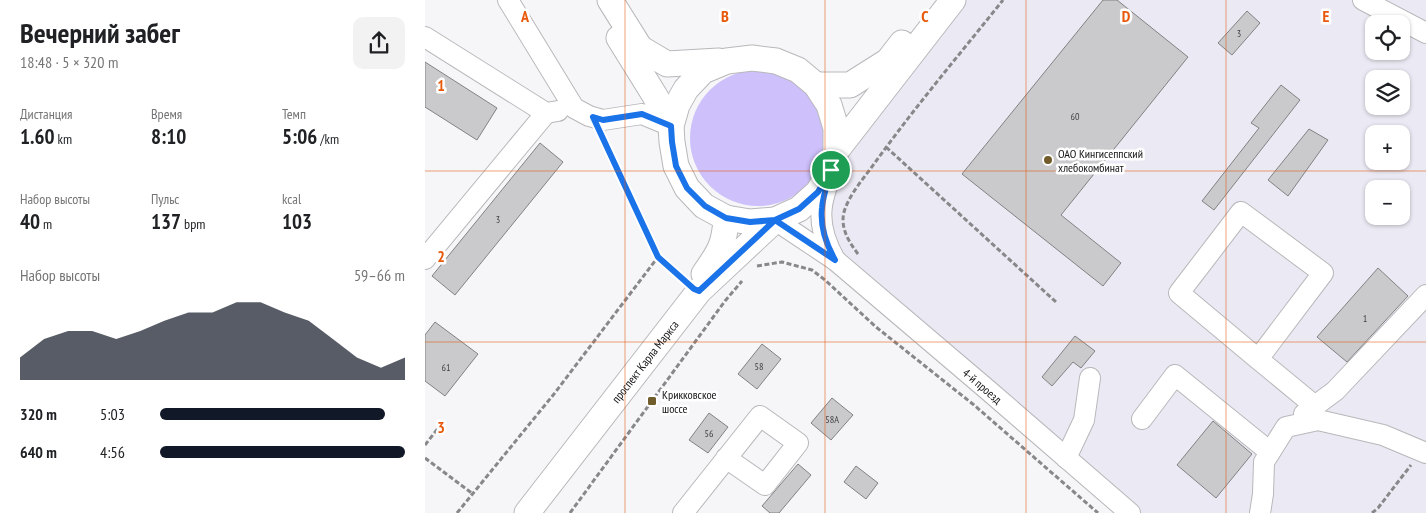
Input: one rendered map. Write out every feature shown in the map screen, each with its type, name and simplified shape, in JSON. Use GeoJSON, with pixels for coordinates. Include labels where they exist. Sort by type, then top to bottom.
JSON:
{"type":"FeatureCollection","features":[{"type":"Feature","properties":{"kind":"main road"},"geometry":{"type":"LineString","coordinates":[[596,0],[655,96],[671,126]]}},
{"type":"Feature","properties":{"kind":"main road"},"geometry":{"type":"LineString","coordinates":[[611,0],[640,48],[667,64],[727,61]]}},
{"type":"Feature","properties":{"kind":"main road"},"geometry":{"type":"LineString","coordinates":[[816,86],[850,85],[888,60],[936,0]]}},
{"type":"Feature","properties":{"kind":"main road","name":"проспект Карла Маркса"},"geometry":{"type":"LineString","coordinates":[[527,513],[699,291],[775,220],[799,209],[818,192],[834,160],[953,0]]}},
{"type":"Feature","properties":{"kind":"main road","name":"проспект Карла Маркса"},"geometry":{"type":"LineString","coordinates":[[775,220],[750,222],[726,218],[705,206],[687,188],[676,166],[671,126],[677,105],[686,89],[703,71],[727,61],[752,58],[776,60],[798,70],[816,86],[829,105],[836,128],[834,160]]}},
{"type":"Feature","properties":{"kind":"main road"},"geometry":{"type":"LineString","coordinates":[[518,513],[694,289],[719,253],[726,231],[726,218]]}},
{"type":"Feature","properties":{"kind":"street"},"geometry":{"type":"LineString","coordinates":[[508,0],[575,108],[589,116],[603,120],[642,114],[671,126]]}},
{"type":"Feature","properties":{"kind":"street"},"geometry":{"type":"LineString","coordinates":[[1363,0],[1426,33]]}},
{"type":"Feature","properties":{"kind":"street"},"geometry":{"type":"LineString","coordinates":[[425,37],[547,113]]}},
{"type":"Feature","properties":{"kind":"street"},"geometry":{"type":"LineString","coordinates":[[425,259],[547,113],[575,108]]}},
{"type":"Feature","properties":{"kind":"street","name":"4-й проезд"},"geometry":{"type":"LineString","coordinates":[[834,160],[822,207],[823,229],[827,245],[835,260]]}},
{"type":"Feature","properties":{"kind":"street"},"geometry":{"type":"LineString","coordinates":[[1258,359],[1323,273],[1241,212],[1179,293],[1258,359],[1315,406]]}},
{"type":"Feature","properties":{"kind":"street","name":"4-й проезд"},"geometry":{"type":"LineString","coordinates":[[775,220],[835,260],[1131,513]]}},
{"type":"Feature","properties":{"kind":"street"},"geometry":{"type":"LineString","coordinates":[[1260,513],[1263,494],[1264,462],[1286,427],[1335,391],[1426,295]]}},
{"type":"Feature","properties":{"kind":"street"},"geometry":{"type":"LineString","coordinates":[[1142,419],[1175,375],[1270,452]]}},
{"type":"Feature","properties":{"kind":"street"},"geometry":{"type":"LineString","coordinates":[[1066,458],[1084,420],[1090,378]]}},
{"type":"Feature","properties":{"kind":"street"},"geometry":{"type":"LineString","coordinates":[[1286,427],[1318,420],[1383,435],[1424,452]]}},
{"type":"Feature","properties":{"kind":"street"},"geometry":{"type":"LineString","coordinates":[[683,513],[726,458]]}},
{"type":"Feature","properties":{"kind":"path"},"geometry":{"type":"LineString","coordinates":[[860,257],[845,234],[843,222],[844,212],[850,197],[886,147],[1003,0]]}},
{"type":"Feature","properties":{"kind":"path"},"geometry":{"type":"LineString","coordinates":[[593,117],[658,257],[694,289]]}},
{"type":"Feature","properties":{"kind":"path"},"geometry":{"type":"LineString","coordinates":[[886,147],[1056,302]]}},
{"type":"Feature","properties":{"kind":"path"},"geometry":{"type":"LineString","coordinates":[[457,513],[554,394],[658,257]]}},
{"type":"Feature","properties":{"kind":"path"},"geometry":{"type":"LineString","coordinates":[[754,266],[783,262],[811,270],[825,280],[876,327],[974,405],[1098,513]]}},
{"type":"Feature","properties":{"kind":"path"},"geometry":{"type":"LineString","coordinates":[[569,513],[725,301],[743,280]]}},
{"type":"Feature","properties":{"kind":"path"},"geometry":{"type":"LineString","coordinates":[[425,445],[439,427]]}},
{"type":"Feature","properties":{"kind":"path"},"geometry":{"type":"LineString","coordinates":[[1372,513],[1379,508],[1424,452]]}},
{"type":"Feature","properties":{"kind":"path"},"geometry":{"type":"LineString","coordinates":[[425,458],[473,494]]}},
{"type":"Feature","properties":{"kind":"shaded area"},"geometry":{"type":"Polygon","coordinates":[[[956,0],[1426,0],[1426,513],[1130,513],[835,260],[818,192],[956,0]]]}},
{"type":"Feature","properties":{"kind":"shaded area"},"geometry":{"type":"Polygon","coordinates":[[[758,70],[784,75],[796,81],[806,90],[815,100],[821,112],[826,138],[821,164],[815,176],[806,186],[796,195],[784,201],[758,206],[732,201],[720,195],[710,186],[701,176],[695,164],[690,138],[695,112],[701,100],[710,90],[720,81],[732,75],[758,70]]]}},
{"type":"Feature","properties":{"kind":"building"},"geometry":{"type":"Polygon","coordinates":[[[1103,0],[1117,0],[1188,57],[1061,215],[1121,263],[1103,286],[962,174],[1103,0]]]}},
{"type":"Feature","properties":{"kind":"building"},"geometry":{"type":"Polygon","coordinates":[[[1247,11],[1260,23],[1232,55],[1218,43],[1247,11]]]}},
{"type":"Feature","properties":{"kind":"building"},"geometry":{"type":"Polygon","coordinates":[[[425,62],[497,108],[477,140],[425,107],[425,62]]]}},
{"type":"Feature","properties":{"kind":"building"},"geometry":{"type":"Polygon","coordinates":[[[1281,85],[1300,100],[1214,210],[1202,201],[1259,128],[1251,123],[1281,85]]]}},
{"type":"Feature","properties":{"kind":"building"},"geometry":{"type":"Polygon","coordinates":[[[1309,129],[1328,140],[1288,196],[1268,180],[1309,129]]]}},
{"type":"Feature","properties":{"kind":"building"},"geometry":{"type":"Polygon","coordinates":[[[540,143],[563,162],[455,295],[432,276],[540,143]]]}},
{"type":"Feature","properties":{"kind":"building"},"geometry":{"type":"Polygon","coordinates":[[[1378,268],[1408,296],[1347,362],[1317,337],[1378,268]]]}},
{"type":"Feature","properties":{"kind":"building"},"geometry":{"type":"Polygon","coordinates":[[[435,322],[478,354],[445,396],[425,381],[425,335],[435,322]]]}},
{"type":"Feature","properties":{"kind":"building"},"geometry":{"type":"Polygon","coordinates":[[[1075,336],[1095,351],[1081,368],[1073,362],[1052,386],[1042,377],[1075,336]]]}},
{"type":"Feature","properties":{"kind":"building"},"geometry":{"type":"Polygon","coordinates":[[[762,344],[781,359],[757,389],[738,374],[762,344]]]}},
{"type":"Feature","properties":{"kind":"building"},"geometry":{"type":"Polygon","coordinates":[[[832,398],[853,415],[831,440],[811,423],[832,398]]]}},
{"type":"Feature","properties":{"kind":"building"},"geometry":{"type":"Polygon","coordinates":[[[709,413],[728,427],[708,453],[689,440],[709,413]]]}},
{"type":"Feature","properties":{"kind":"building"},"geometry":{"type":"Polygon","coordinates":[[[1213,421],[1252,454],[1216,498],[1177,465],[1213,421]]]}},
{"type":"Feature","properties":{"kind":"building"},"geometry":{"type":"Polygon","coordinates":[[[798,464],[811,475],[779,513],[770,513],[762,506],[798,464]]]}},
{"type":"Feature","properties":{"kind":"building"},"geometry":{"type":"Polygon","coordinates":[[[856,466],[878,483],[866,499],[844,482],[856,466]]]}},
{"type":"Feature","properties":{"kind":"place","name":"ОАО Кингисеппский хлебокомбинат"},"geometry":{"type":"Point","coordinates":[1048,160]}},
{"type":"Feature","properties":{"kind":"place","name":"Крикковское шоссе"},"geometry":{"type":"Point","coordinates":[652,401]}},
{"type":"Feature","properties":{"kind":"route"},"geometry":{"type":"LineString","coordinates":[[831,170],[818,192],[799,209],[775,220],[699,291],[694,289],[658,257],[593,117],[603,120],[642,114],[671,126],[676,166],[687,188],[705,206],[726,218],[750,222],[775,220],[835,260],[827,245],[823,229],[822,207],[831,170]]}}]}
